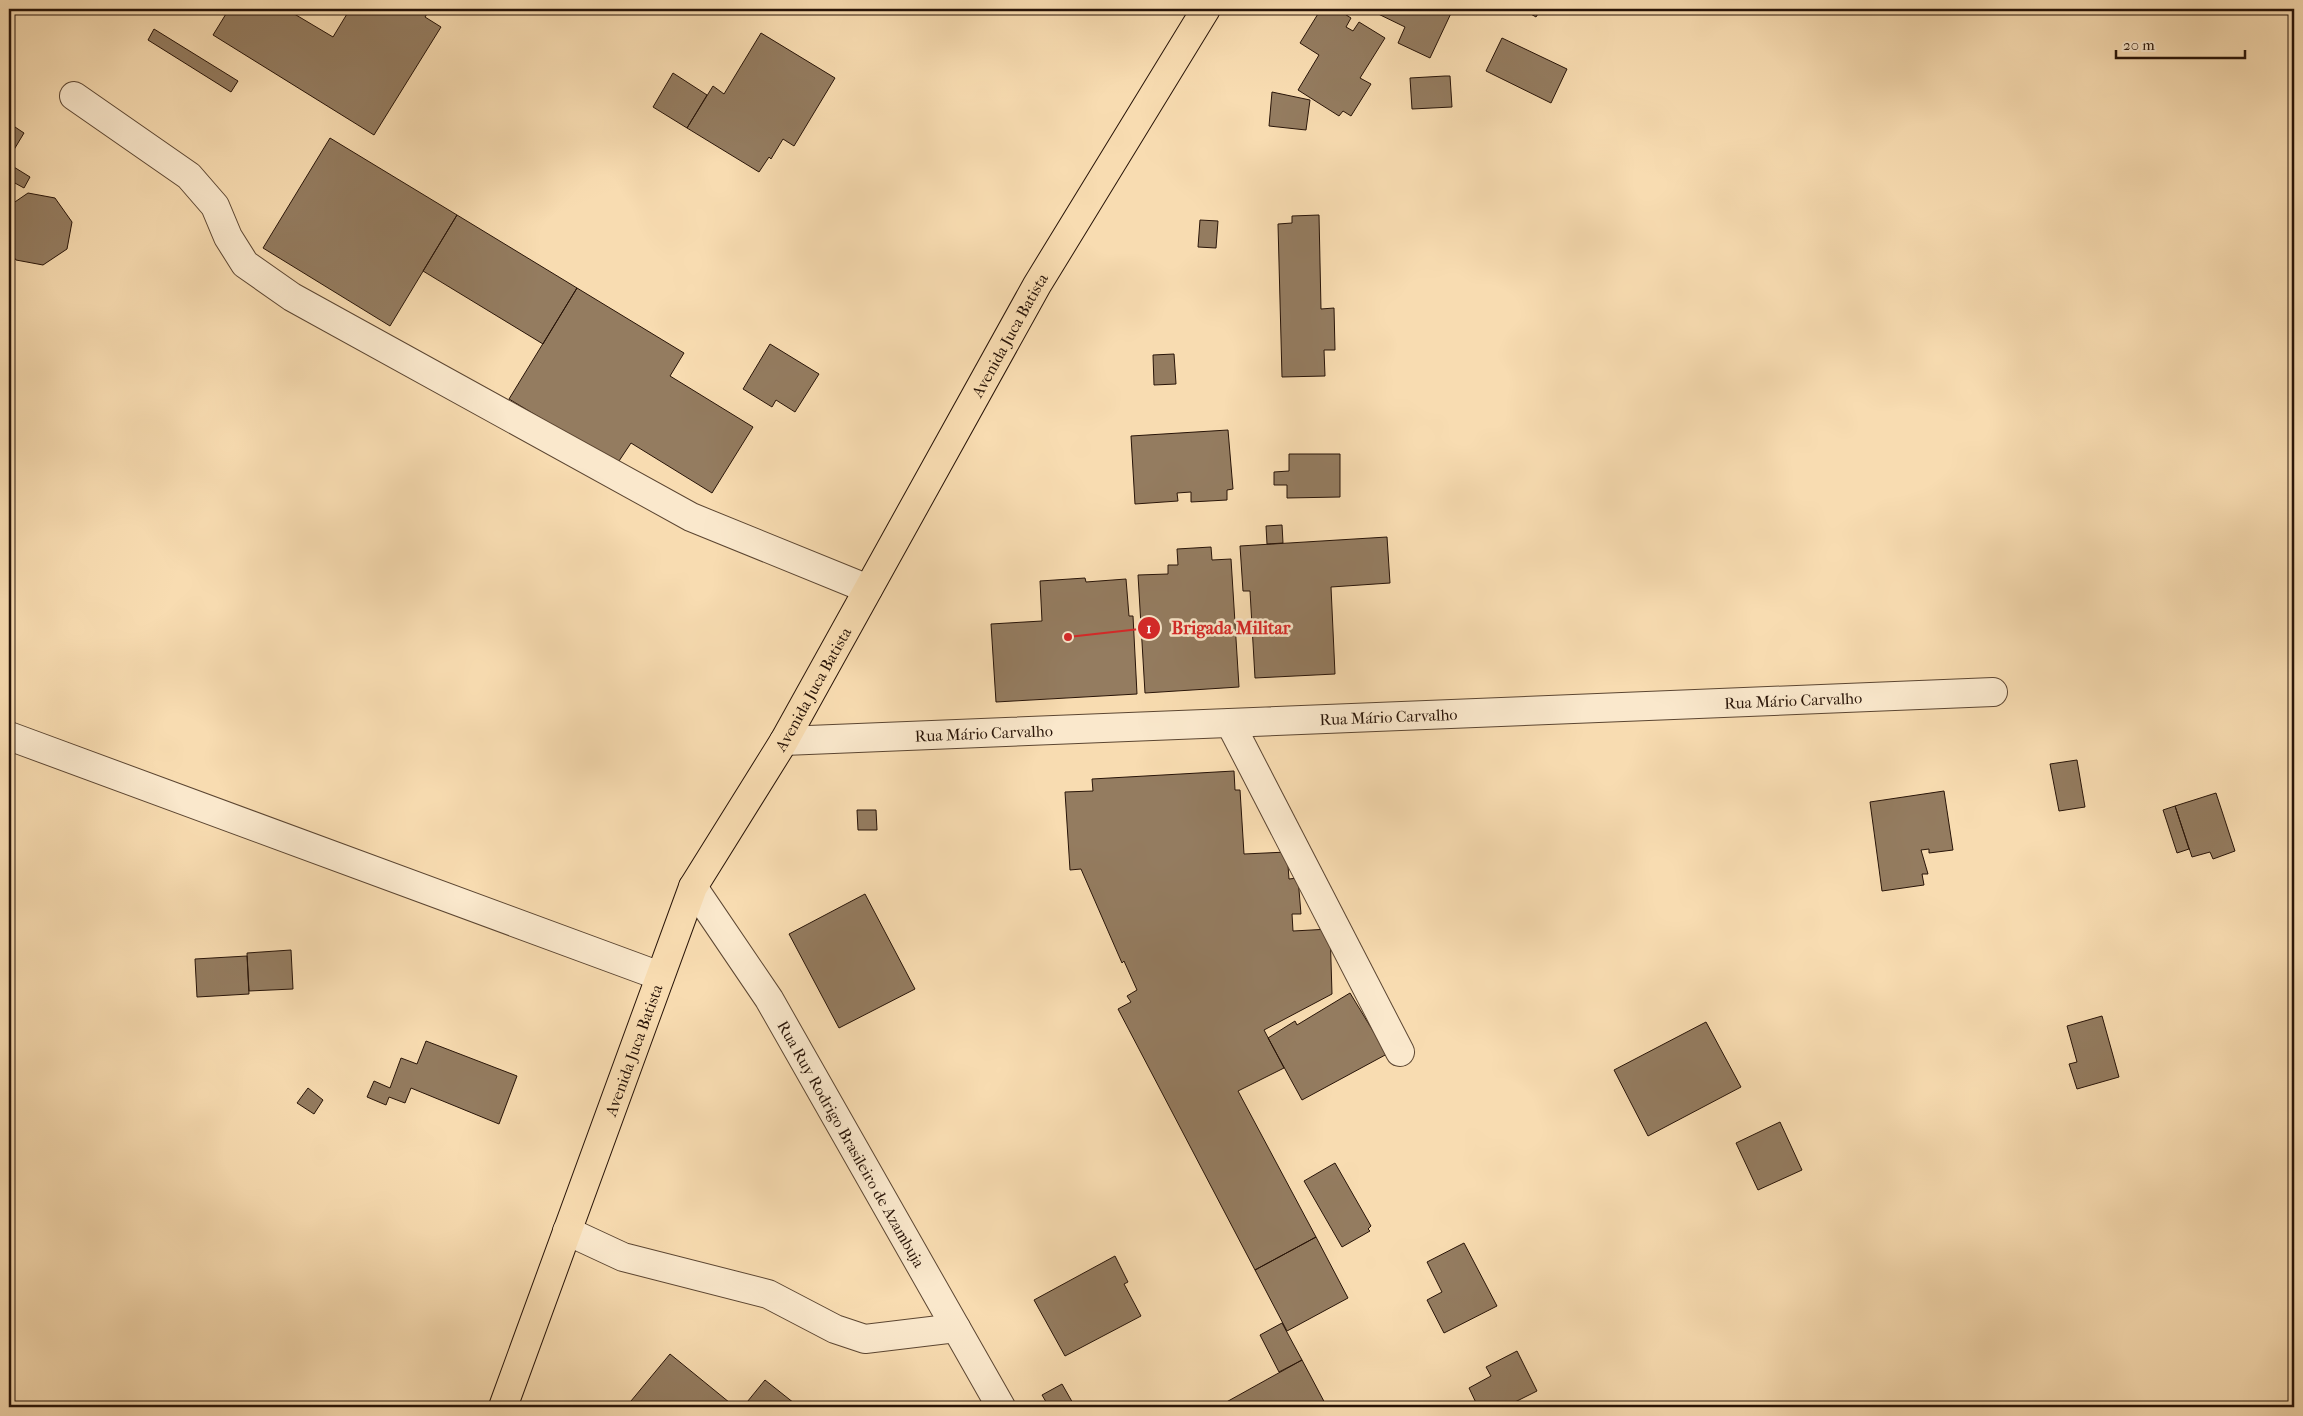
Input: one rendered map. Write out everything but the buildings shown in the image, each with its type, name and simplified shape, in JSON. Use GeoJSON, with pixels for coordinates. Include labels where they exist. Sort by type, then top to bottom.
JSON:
{"type":"FeatureCollection","features":[{"type":"Feature","properties":{"kind":"main road","name":"Avenida Juca Batista"},"geometry":{"type":"LineString","coordinates":[[503,1407],[693,887],[784,741],[1037,285],[1206,9]]}},
{"type":"Feature","properties":{"kind":"street"},"geometry":{"type":"LineString","coordinates":[[74,96],[189,176],[215,206],[228,237],[245,264],[292,297],[691,517],[868,589]]}},
{"type":"Feature","properties":{"kind":"street","name":"Rua Mário Carvalho"},"geometry":{"type":"LineString","coordinates":[[784,741],[1993,692]]}},
{"type":"Feature","properties":{"kind":"street"},"geometry":{"type":"LineString","coordinates":[[1230,723],[1400,1052]]}},
{"type":"Feature","properties":{"kind":"street"},"geometry":{"type":"LineString","coordinates":[[9,736],[660,976]]}},
{"type":"Feature","properties":{"kind":"street","name":"Rua Ruy Rodrigo Brasileiro de Azambuja"},"geometry":{"type":"LineString","coordinates":[[693,887],[769,999],[1001,1407]]}},
{"type":"Feature","properties":{"kind":"street"},"geometry":{"type":"LineString","coordinates":[[567,1232],[623,1257],[768,1294],[835,1329],[865,1339],[956,1328]]}},
{"type":"Feature","properties":{"kind":"place","name":"Brigada Militar"},"geometry":{"type":"Point","coordinates":[1068,637]}}]}
